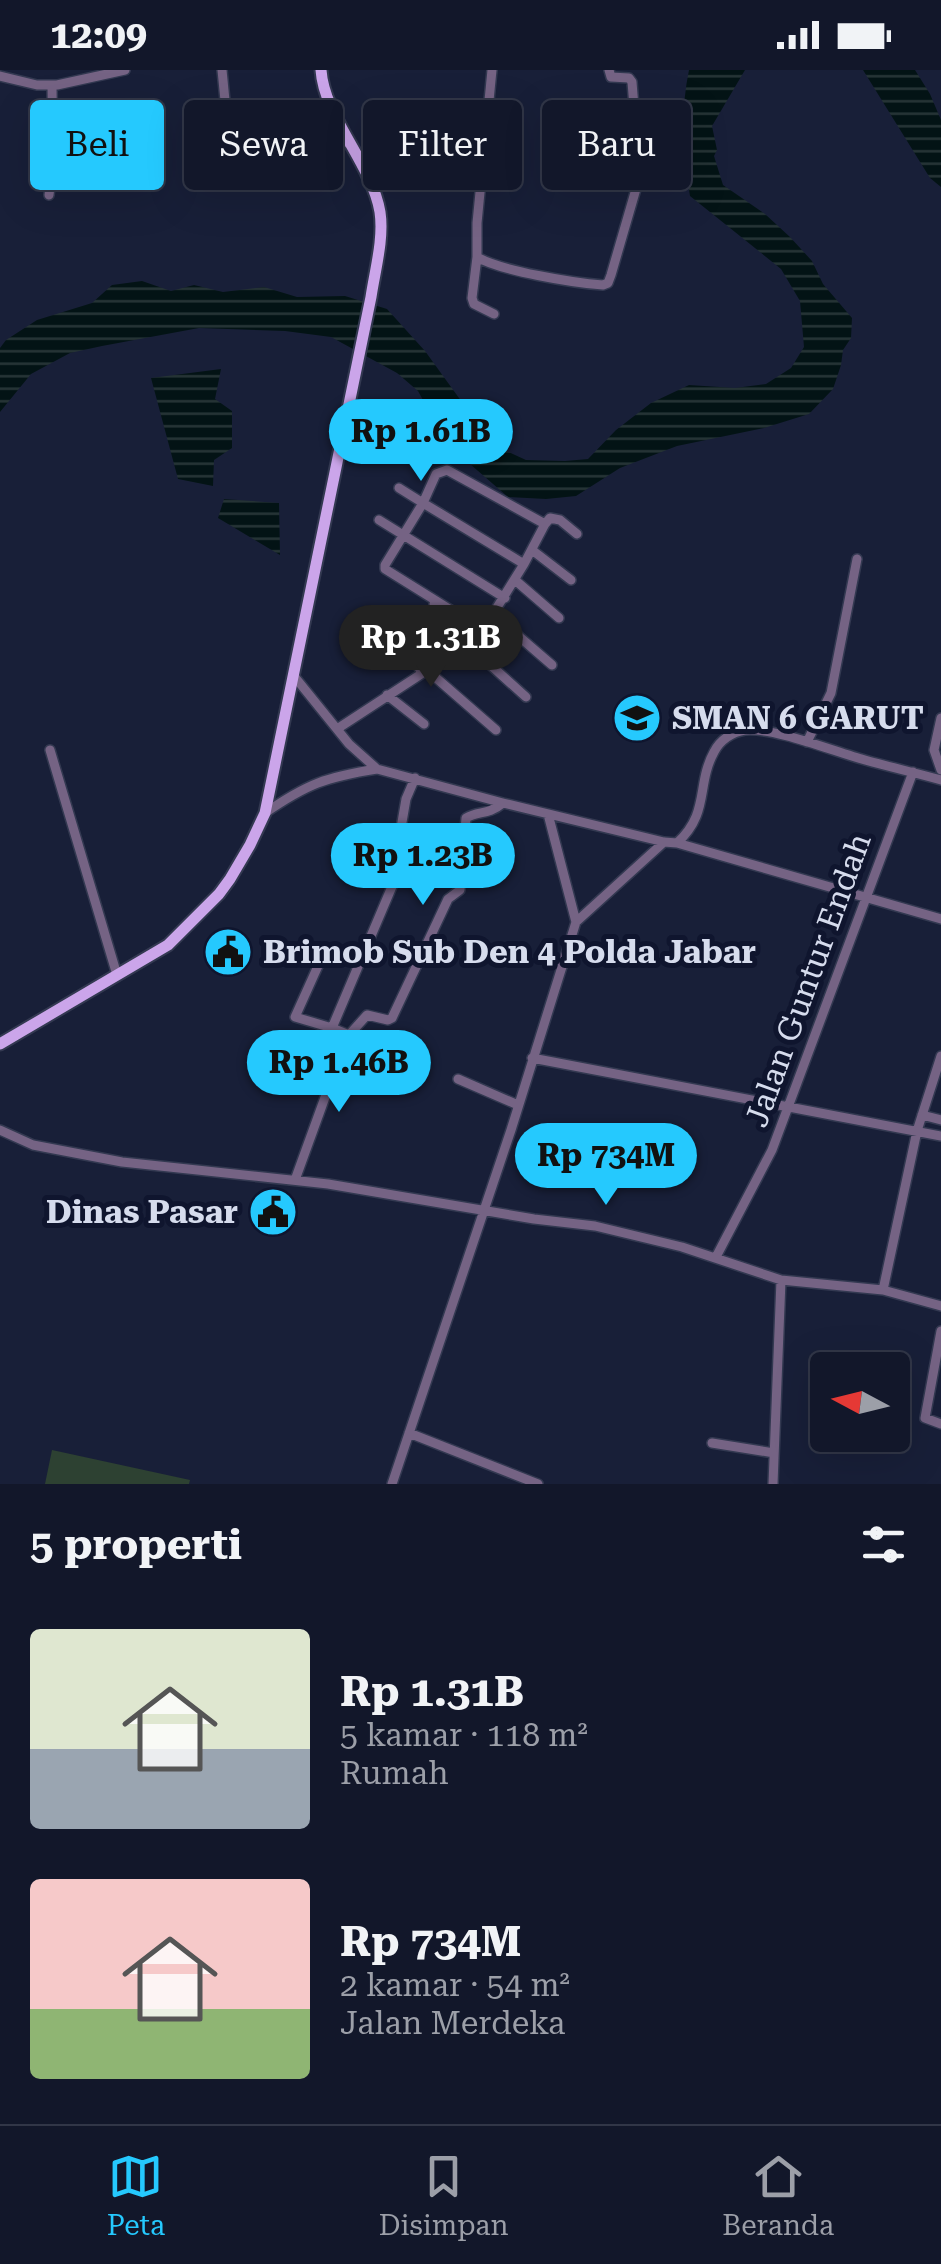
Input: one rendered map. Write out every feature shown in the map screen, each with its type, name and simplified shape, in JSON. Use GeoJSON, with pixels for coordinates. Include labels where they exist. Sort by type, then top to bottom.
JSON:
{"type":"FeatureCollection","features":[{"type":"Feature","properties":{"kind":"main road"},"geometry":{"type":"LineString","coordinates":[[0,1044],[168,945],[219,894],[250,846],[265,813],[371,297],[381,227],[380,213],[362,164],[324,88],[321,70]]}},
{"type":"Feature","properties":{"kind":"street"},"geometry":{"type":"LineString","coordinates":[[0,76],[52,86],[125,70]]}},
{"type":"Feature","properties":{"kind":"street"},"geometry":{"type":"LineString","coordinates":[[222,70],[225,100]]}},
{"type":"Feature","properties":{"kind":"street"},"geometry":{"type":"LineString","coordinates":[[492,70],[472,298],[474,304],[494,314]]}},
{"type":"Feature","properties":{"kind":"street"},"geometry":{"type":"LineString","coordinates":[[477,257],[545,276],[608,283],[645,158],[632,81],[612,77],[609,70]]}},
{"type":"Feature","properties":{"kind":"street"},"geometry":{"type":"LineString","coordinates":[[49,195],[54,163],[52,86]]}},
{"type":"Feature","properties":{"kind":"street"},"geometry":{"type":"LineString","coordinates":[[343,143],[350,142]]}},
{"type":"Feature","properties":{"kind":"street"},"geometry":{"type":"LineString","coordinates":[[482,630],[385,569],[424,503],[436,474],[446,470],[544,524]]}},
{"type":"Feature","properties":{"kind":"street"},"geometry":{"type":"LineString","coordinates":[[398,488],[524,564]]}},
{"type":"Feature","properties":{"kind":"street"},"geometry":{"type":"LineString","coordinates":[[337,729],[482,630],[550,518],[578,534]]}},
{"type":"Feature","properties":{"kind":"street"},"geometry":{"type":"LineString","coordinates":[[379,520],[504,598]]}},
{"type":"Feature","properties":{"kind":"street"},"geometry":{"type":"LineString","coordinates":[[532,550],[571,580]]}},
{"type":"Feature","properties":{"kind":"street"},"geometry":{"type":"LineString","coordinates":[[807,742],[832,693],[858,559]]}},
{"type":"Feature","properties":{"kind":"street"},"geometry":{"type":"LineString","coordinates":[[515,580],[559,618]]}},
{"type":"Feature","properties":{"kind":"street"},"geometry":{"type":"LineString","coordinates":[[433,601],[462,647],[526,697]]}},
{"type":"Feature","properties":{"kind":"street"},"geometry":{"type":"LineString","coordinates":[[493,614],[552,665]]}},
{"type":"Feature","properties":{"kind":"street"},"geometry":{"type":"LineString","coordinates":[[393,624],[424,671],[496,730]]}},
{"type":"Feature","properties":{"kind":"street"},"geometry":{"type":"LineString","coordinates":[[294,676],[349,744],[376,769]]}},
{"type":"Feature","properties":{"kind":"street"},"geometry":{"type":"LineString","coordinates":[[387,695],[424,724]]}},
{"type":"Feature","properties":{"kind":"street"},"geometry":{"type":"LineString","coordinates":[[941,718],[934,750],[941,770]]}},
{"type":"Feature","properties":{"kind":"street"},"geometry":{"type":"LineString","coordinates":[[677,843],[696,820],[711,756],[733,733],[746,730],[807,742],[941,780]]}},
{"type":"Feature","properties":{"kind":"street"},"geometry":{"type":"LineString","coordinates":[[50,750],[117,975]]}},
{"type":"Feature","properties":{"kind":"street"},"geometry":{"type":"LineString","coordinates":[[265,813],[297,791],[333,776],[376,769],[677,843],[941,919]]}},
{"type":"Feature","properties":{"kind":"street","name":"Jalan Guntur Endah"},"geometry":{"type":"LineString","coordinates":[[716,1257],[767,1160],[913,772]]}},
{"type":"Feature","properties":{"kind":"street"},"geometry":{"type":"LineString","coordinates":[[332,1028],[399,870],[406,799],[415,778]]}},
{"type":"Feature","properties":{"kind":"street"},"geometry":{"type":"LineString","coordinates":[[295,1180],[349,1035],[367,1015],[392,1018],[448,898],[460,890],[466,818],[492,812],[503,803]]}},
{"type":"Feature","properties":{"kind":"street"},"geometry":{"type":"LineString","coordinates":[[548,814],[576,922]]}},
{"type":"Feature","properties":{"kind":"street"},"geometry":{"type":"LineString","coordinates":[[392,1484],[576,922],[664,842]]}},
{"type":"Feature","properties":{"kind":"street"},"geometry":{"type":"LineString","coordinates":[[318,966],[295,1016],[349,1035]]}},
{"type":"Feature","properties":{"kind":"street"},"geometry":{"type":"LineString","coordinates":[[883,1290],[917,1131],[941,1056]]}},
{"type":"Feature","properties":{"kind":"street"},"geometry":{"type":"LineString","coordinates":[[532,1058],[941,1136]]}},
{"type":"Feature","properties":{"kind":"street"},"geometry":{"type":"LineString","coordinates":[[458,1080],[518,1105]]}},
{"type":"Feature","properties":{"kind":"street"},"geometry":{"type":"LineString","coordinates":[[922,1115],[941,1120]]}},
{"type":"Feature","properties":{"kind":"street"},"geometry":{"type":"LineString","coordinates":[[0,1130],[33,1145],[122,1162],[295,1180],[534,1220],[596,1226],[716,1257],[781,1280],[883,1290],[941,1306]]}},
{"type":"Feature","properties":{"kind":"street"},"geometry":{"type":"LineString","coordinates":[[773,1484],[781,1280]]}},
{"type":"Feature","properties":{"kind":"street"},"geometry":{"type":"LineString","coordinates":[[941,1331],[924,1418],[941,1424]]}},
{"type":"Feature","properties":{"kind":"street"},"geometry":{"type":"LineString","coordinates":[[409,1433],[538,1484]]}},
{"type":"Feature","properties":{"kind":"street"},"geometry":{"type":"LineString","coordinates":[[712,1443],[774,1453]]}},
{"type":"Feature","properties":{"kind":"green space"},"geometry":{"type":"Polygon","coordinates":[[[52,1450],[190,1480],[189,1484],[45,1484],[52,1450]]]}},
{"type":"Feature","properties":{"kind":"shaded area"},"geometry":{"type":"Polygon","coordinates":[[[689,70],[745,70],[712,126],[717,150],[714,156],[723,185],[790,237],[852,318],[851,338],[843,350],[833,389],[809,414],[764,428],[677,446],[620,468],[576,496],[546,499],[508,497],[447,444],[418,391],[397,373],[331,337],[199,328],[70,353],[31,374],[0,412],[0,348],[6,340],[37,320],[92,303],[112,285],[142,281],[171,291],[194,285],[223,292],[264,287],[297,297],[345,296],[387,309],[425,351],[493,445],[526,460],[588,459],[616,430],[651,403],[689,385],[735,388],[766,384],[791,368],[804,347],[800,301],[781,269],[690,196],[691,100],[684,100],[689,70]]]}},
{"type":"Feature","properties":{"kind":"shaded area"},"geometry":{"type":"Polygon","coordinates":[[[863,70],[915,70],[941,120],[941,187],[930,178],[863,70]]]}},
{"type":"Feature","properties":{"kind":"shaded area"},"geometry":{"type":"Polygon","coordinates":[[[221,369],[215,399],[232,411],[232,448],[214,460],[213,486],[178,479],[151,378],[221,369]]]}},
{"type":"Feature","properties":{"kind":"shaded area"},"geometry":{"type":"Polygon","coordinates":[[[224,499],[279,503],[280,555],[218,518],[224,499]]]}},
{"type":"Feature","properties":{"kind":"place","name":"SMAN 6 GARUT"},"geometry":{"type":"Point","coordinates":[637,718]}},
{"type":"Feature","properties":{"kind":"place","name":"Brimob Sub Den 4 Polda Jabar"},"geometry":{"type":"Point","coordinates":[228,952]}},
{"type":"Feature","properties":{"kind":"place","name":"Dinas Pasar"},"geometry":{"type":"Point","coordinates":[273,1212]}}]}
